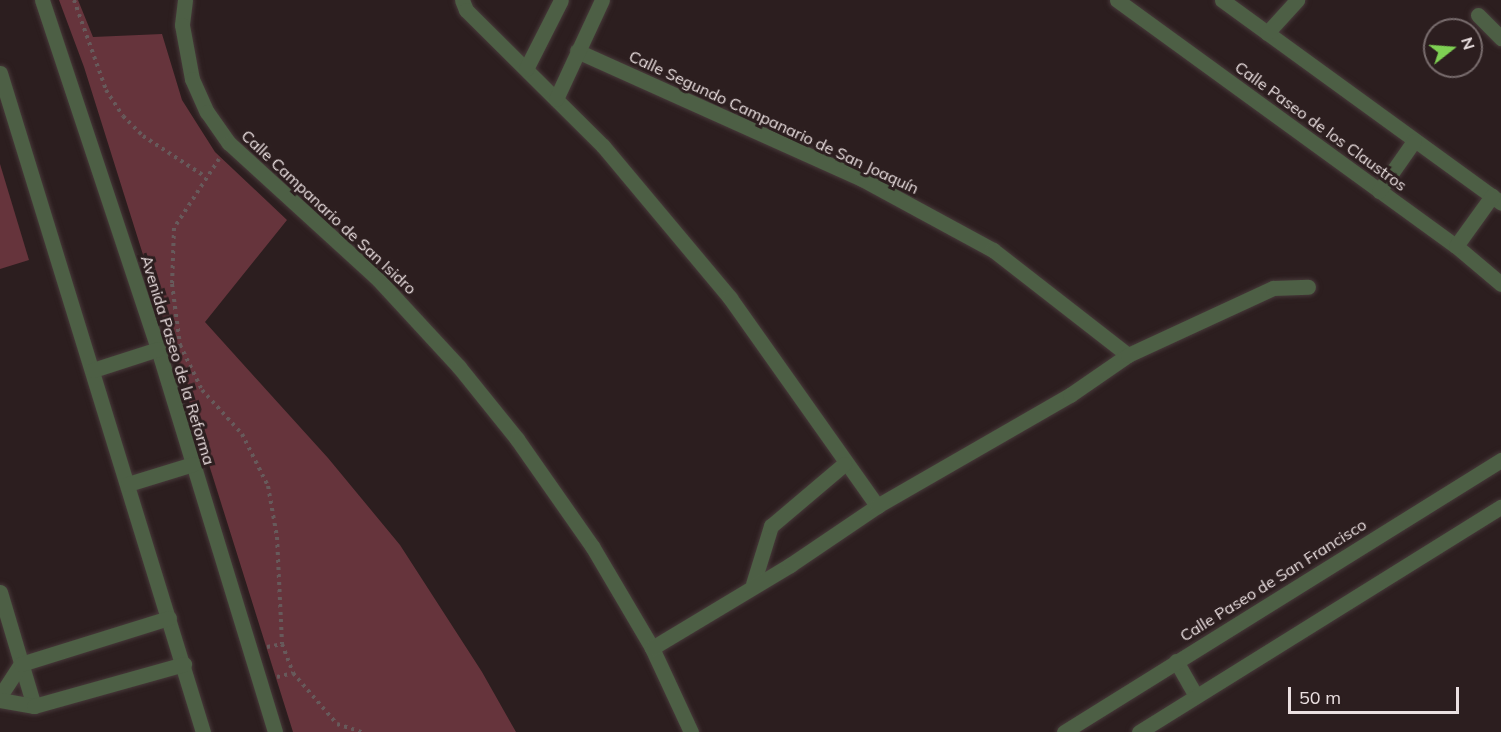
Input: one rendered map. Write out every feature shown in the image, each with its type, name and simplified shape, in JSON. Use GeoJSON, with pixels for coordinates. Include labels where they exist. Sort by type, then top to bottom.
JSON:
{"type":"FeatureCollection","features":[{"type":"Feature","properties":{"kind":"street","name":"Avenida Paseo de la Reforma"},"geometry":{"type":"LineString","coordinates":[[42,0],[158,349],[275,732]]}},
{"type":"Feature","properties":{"kind":"street","name":"Calle Campanario de San Isidro"},"geometry":{"type":"LineString","coordinates":[[185,0],[182,25],[192,79],[207,112],[229,143],[376,277],[459,367],[517,439],[592,546],[652,648],[691,732]]}},
{"type":"Feature","properties":{"kind":"street"},"geometry":{"type":"LineString","coordinates":[[462,0],[466,10],[603,146],[730,297],[844,464],[877,507]]}},
{"type":"Feature","properties":{"kind":"street"},"geometry":{"type":"LineString","coordinates":[[526,69],[561,0]]}},
{"type":"Feature","properties":{"kind":"street"},"geometry":{"type":"LineString","coordinates":[[556,99],[602,0]]}},
{"type":"Feature","properties":{"kind":"street","name":"Calle Paseo de los Claustros"},"geometry":{"type":"LineString","coordinates":[[1117,0],[1456,246],[1501,284]]}},
{"type":"Feature","properties":{"kind":"street"},"geometry":{"type":"LineString","coordinates":[[1222,0],[1496,200],[1456,246]]}},
{"type":"Feature","properties":{"kind":"street"},"geometry":{"type":"LineString","coordinates":[[1267,33],[1297,0]]}},
{"type":"Feature","properties":{"kind":"street"},"geometry":{"type":"LineString","coordinates":[[1478,15],[1501,38]]}},
{"type":"Feature","properties":{"kind":"street","name":"Calle Segundo Campanario de San Joaquín"},"geometry":{"type":"LineString","coordinates":[[578,51],[862,179],[993,249],[1128,355]]}},
{"type":"Feature","properties":{"kind":"street"},"geometry":{"type":"LineString","coordinates":[[0,73],[184,664],[202,732]]}},
{"type":"Feature","properties":{"kind":"street"},"geometry":{"type":"LineString","coordinates":[[1379,191],[1414,141]]}},
{"type":"Feature","properties":{"kind":"street"},"geometry":{"type":"LineString","coordinates":[[652,648],[753,584],[790,565],[877,507],[1070,395],[1128,355],[1274,288],[1308,287]]}},
{"type":"Feature","properties":{"kind":"street"},"geometry":{"type":"LineString","coordinates":[[93,370],[158,349]]}},
{"type":"Feature","properties":{"kind":"street","name":"Calle Paseo de San Francisco"},"geometry":{"type":"LineString","coordinates":[[1064,732],[1501,460]]}},
{"type":"Feature","properties":{"kind":"street"},"geometry":{"type":"LineString","coordinates":[[753,584],[771,526],[844,464]]}},
{"type":"Feature","properties":{"kind":"street"},"geometry":{"type":"LineString","coordinates":[[128,484],[193,465]]}},
{"type":"Feature","properties":{"kind":"street"},"geometry":{"type":"LineString","coordinates":[[1139,732],[1501,507]]}},
{"type":"Feature","properties":{"kind":"street"},"geometry":{"type":"LineString","coordinates":[[0,592],[34,706]]}},
{"type":"Feature","properties":{"kind":"street"},"geometry":{"type":"LineString","coordinates":[[169,618],[21,664],[0,698],[34,706],[184,664]]}},
{"type":"Feature","properties":{"kind":"street"},"geometry":{"type":"LineString","coordinates":[[1176,661],[1196,696]]}},
{"type":"Feature","properties":{"kind":"path"},"geometry":{"type":"LineString","coordinates":[[74,0],[106,90],[123,116],[143,136],[206,177]]}},
{"type":"Feature","properties":{"kind":"path"},"geometry":{"type":"LineString","coordinates":[[229,143],[174,228],[172,284],[180,345],[202,390],[242,434],[268,486],[277,537],[282,644],[293,673],[337,724],[362,732]]}},
{"type":"Feature","properties":{"kind":"path"},"geometry":{"type":"LineString","coordinates":[[250,652],[282,644]]}},
{"type":"Feature","properties":{"kind":"shaded area"},"geometry":{"type":"Polygon","coordinates":[[[59,0],[78,0],[93,37],[162,34],[182,100],[215,152],[287,220],[205,322],[328,458],[400,545],[482,672],[516,732],[293,732],[84,67],[59,0]]]}},
{"type":"Feature","properties":{"kind":"shaded area"},"geometry":{"type":"Polygon","coordinates":[[[0,164],[29,260],[0,269],[0,164]]]}}]}
